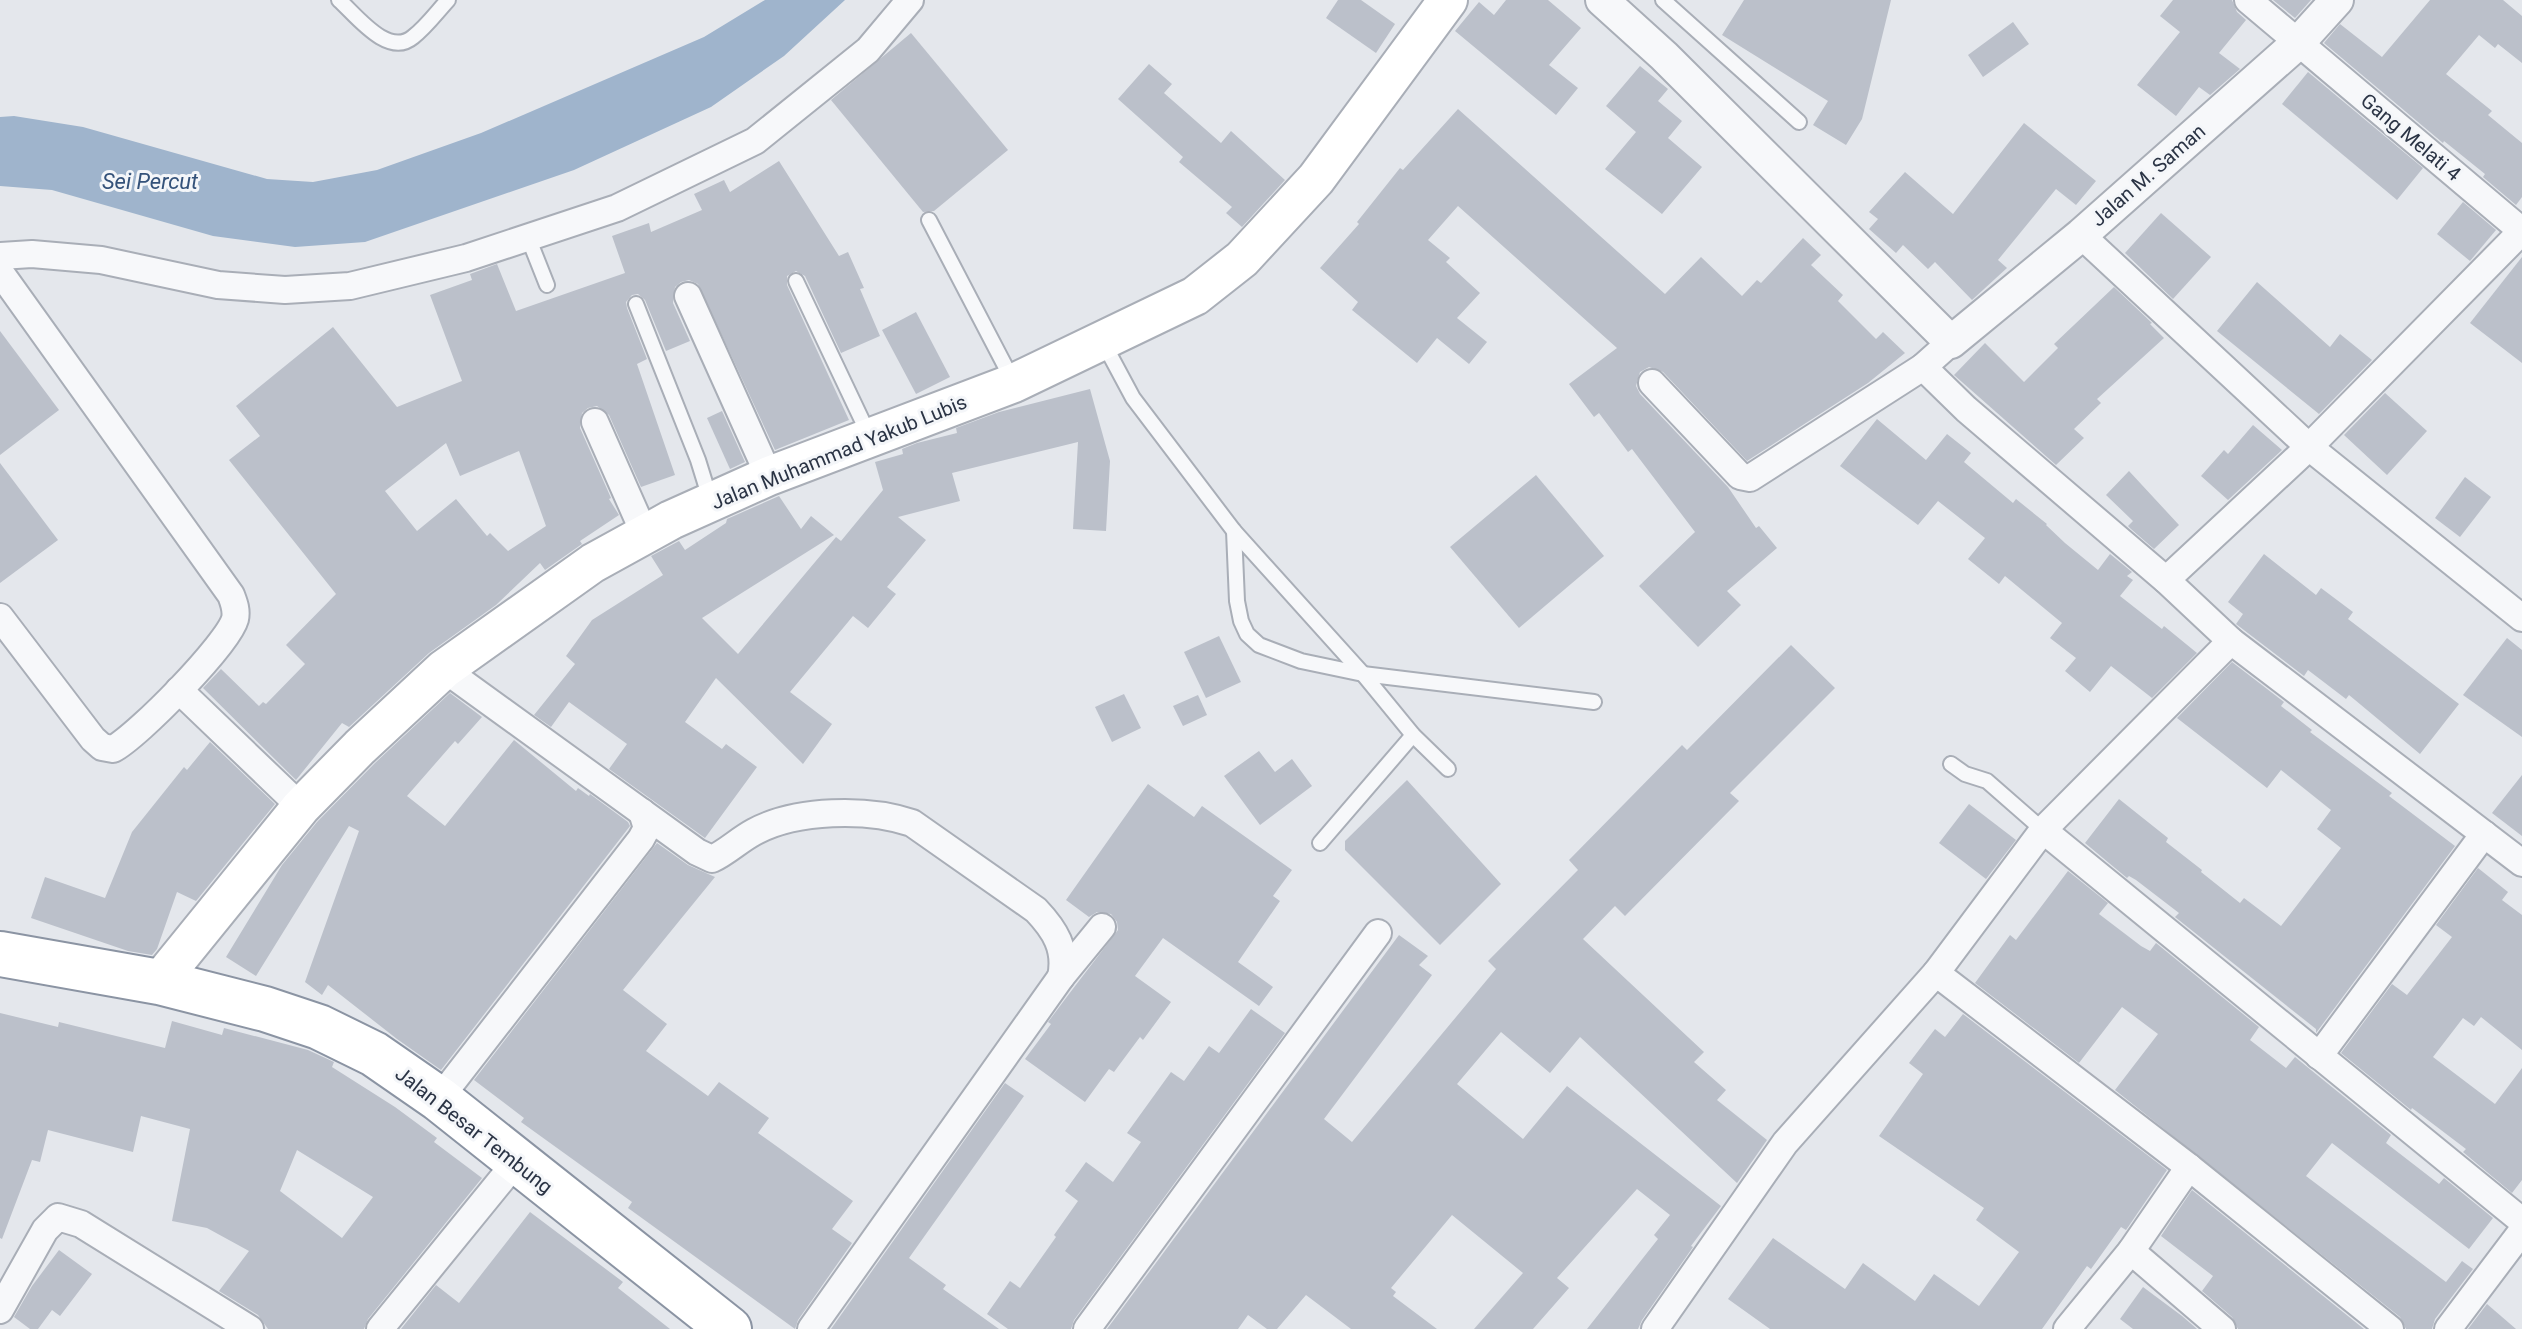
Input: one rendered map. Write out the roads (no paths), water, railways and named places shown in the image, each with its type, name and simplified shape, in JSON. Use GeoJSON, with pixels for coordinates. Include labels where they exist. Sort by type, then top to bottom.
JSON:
{"type":"FeatureCollection","features":[{"type":"Feature","properties":{"kind":"highway","name":"Jalan Besar Tembung"},"geometry":{"type":"LineString","coordinates":[[0,954],[159,982],[265,1009],[319,1027],[374,1054],[439,1099],[729,1329]]}},
{"type":"Feature","properties":{"kind":"main road","name":"Jalan Muhammad Yakub Lubis"},"geometry":{"type":"LineString","coordinates":[[159,982],[301,807],[360,747],[444,669],[593,563],[769,476],[1014,383],[1195,296],[1242,259],[1316,179],[1448,0]]}},
{"type":"Feature","properties":{"kind":"street"},"geometry":{"type":"LineString","coordinates":[[0,256],[32,254],[101,260],[218,285],[285,290],[350,286],[466,258],[617,208],[755,141],[868,50],[910,0]]}},
{"type":"Feature","properties":{"kind":"street"},"geometry":{"type":"LineString","coordinates":[[1602,0],[1664,56],[1951,342],[1923,367],[1750,478],[1740,476],[1652,383]]}},
{"type":"Feature","properties":{"kind":"street","name":"Gang Melati 4"},"geometry":{"type":"LineString","coordinates":[[2248,0],[2522,231]]}},
{"type":"Feature","properties":{"kind":"street","name":"Jalan M. Saman"},"geometry":{"type":"LineString","coordinates":[[1951,342],[2081,235],[2299,42],[2337,0]]}},
{"type":"Feature","properties":{"kind":"street"},"geometry":{"type":"LineString","coordinates":[[2166,580],[2309,447],[2522,231]]}},
{"type":"Feature","properties":{"kind":"street"},"geometry":{"type":"LineString","coordinates":[[2081,235],[2309,447],[2522,618]]}},
{"type":"Feature","properties":{"kind":"street"},"geometry":{"type":"LineString","coordinates":[[0,272],[231,595],[236,607],[235,619],[227,634],[179,690],[113,749],[102,747],[93,739],[0,617]]}},
{"type":"Feature","properties":{"kind":"street"},"geometry":{"type":"LineString","coordinates":[[688,296],[769,476]]}},
{"type":"Feature","properties":{"kind":"street"},"geometry":{"type":"LineString","coordinates":[[1923,367],[1966,409],[2166,580],[2231,641],[2522,863]]}},
{"type":"Feature","properties":{"kind":"street"},"geometry":{"type":"LineString","coordinates":[[595,422],[645,535]]}},
{"type":"Feature","properties":{"kind":"street"},"geometry":{"type":"LineString","coordinates":[[1655,1329],[1785,1143],[1936,973],[2043,830],[2231,641]]}},
{"type":"Feature","properties":{"kind":"street"},"geometry":{"type":"LineString","coordinates":[[444,669],[697,852],[712,859],[753,833],[798,819],[863,812],[889,815],[912,823],[1001,885],[1052,926],[1064,960],[1061,977]]}},
{"type":"Feature","properties":{"kind":"street"},"geometry":{"type":"LineString","coordinates":[[179,690],[301,807]]}},
{"type":"Feature","properties":{"kind":"street"},"geometry":{"type":"LineString","coordinates":[[439,1099],[641,839],[647,828],[642,812]]}},
{"type":"Feature","properties":{"kind":"street"},"geometry":{"type":"LineString","coordinates":[[2043,830],[2522,1221]]}},
{"type":"Feature","properties":{"kind":"street"},"geometry":{"type":"LineString","coordinates":[[2319,1056],[2484,834]]}},
{"type":"Feature","properties":{"kind":"street"},"geometry":{"type":"LineString","coordinates":[[811,1329],[1061,977],[1102,927]]}},
{"type":"Feature","properties":{"kind":"street"},"geometry":{"type":"LineString","coordinates":[[1087,1329],[1378,933]]}},
{"type":"Feature","properties":{"kind":"street"},"geometry":{"type":"LineString","coordinates":[[1936,973],[2189,1167],[2390,1329]]}},
{"type":"Feature","properties":{"kind":"street"},"geometry":{"type":"LineString","coordinates":[[380,1329],[516,1162]]}},
{"type":"Feature","properties":{"kind":"street"},"geometry":{"type":"LineString","coordinates":[[2067,1329],[2131,1251],[2189,1167]]}},
{"type":"Feature","properties":{"kind":"street"},"geometry":{"type":"LineString","coordinates":[[0,1310],[45,1230],[58,1217],[81,1224],[250,1329]]}},
{"type":"Feature","properties":{"kind":"street"},"geometry":{"type":"LineString","coordinates":[[2448,1329],[2522,1231]]}},
{"type":"Feature","properties":{"kind":"street"},"geometry":{"type":"LineString","coordinates":[[2131,1251],[2222,1329]]}},
{"type":"Feature","properties":{"kind":"lane"},"geometry":{"type":"LineString","coordinates":[[339,0],[385,41],[398,43],[412,38],[448,0]]}},
{"type":"Feature","properties":{"kind":"lane"},"geometry":{"type":"LineString","coordinates":[[1663,0],[1799,122]]}},
{"type":"Feature","properties":{"kind":"lane"},"geometry":{"type":"LineString","coordinates":[[929,220],[1014,383]]}},
{"type":"Feature","properties":{"kind":"lane"},"geometry":{"type":"LineString","coordinates":[[528,237],[547,285]]}},
{"type":"Feature","properties":{"kind":"lane"},"geometry":{"type":"LineString","coordinates":[[796,281],[871,439]]}},
{"type":"Feature","properties":{"kind":"lane"},"geometry":{"type":"LineString","coordinates":[[636,304],[698,460],[711,502]]}},
{"type":"Feature","properties":{"kind":"lane"},"geometry":{"type":"LineString","coordinates":[[1103,342],[1133,398],[1234,531],[1363,674],[1413,735],[1448,769]]}},
{"type":"Feature","properties":{"kind":"lane"},"geometry":{"type":"LineString","coordinates":[[1234,531],[1237,601],[1241,621],[1247,634],[1259,645],[1276,653],[1363,674],[1594,702]]}},
{"type":"Feature","properties":{"kind":"lane"},"geometry":{"type":"LineString","coordinates":[[1320,843],[1413,735]]}},
{"type":"Feature","properties":{"kind":"lane"},"geometry":{"type":"LineString","coordinates":[[1951,764],[1965,774],[1987,781],[2043,830]]}},
{"type":"Feature","properties":{"kind":"water","name":"Sei Percut"},"geometry":{"type":"Polygon","coordinates":[[[765,0],[845,0],[784,56],[711,107],[574,170],[365,242],[295,247],[213,236],[52,190],[0,186],[0,117],[14,116],[83,127],[267,179],[313,182],[377,170],[481,133],[704,37],[765,0]]]}}]}
